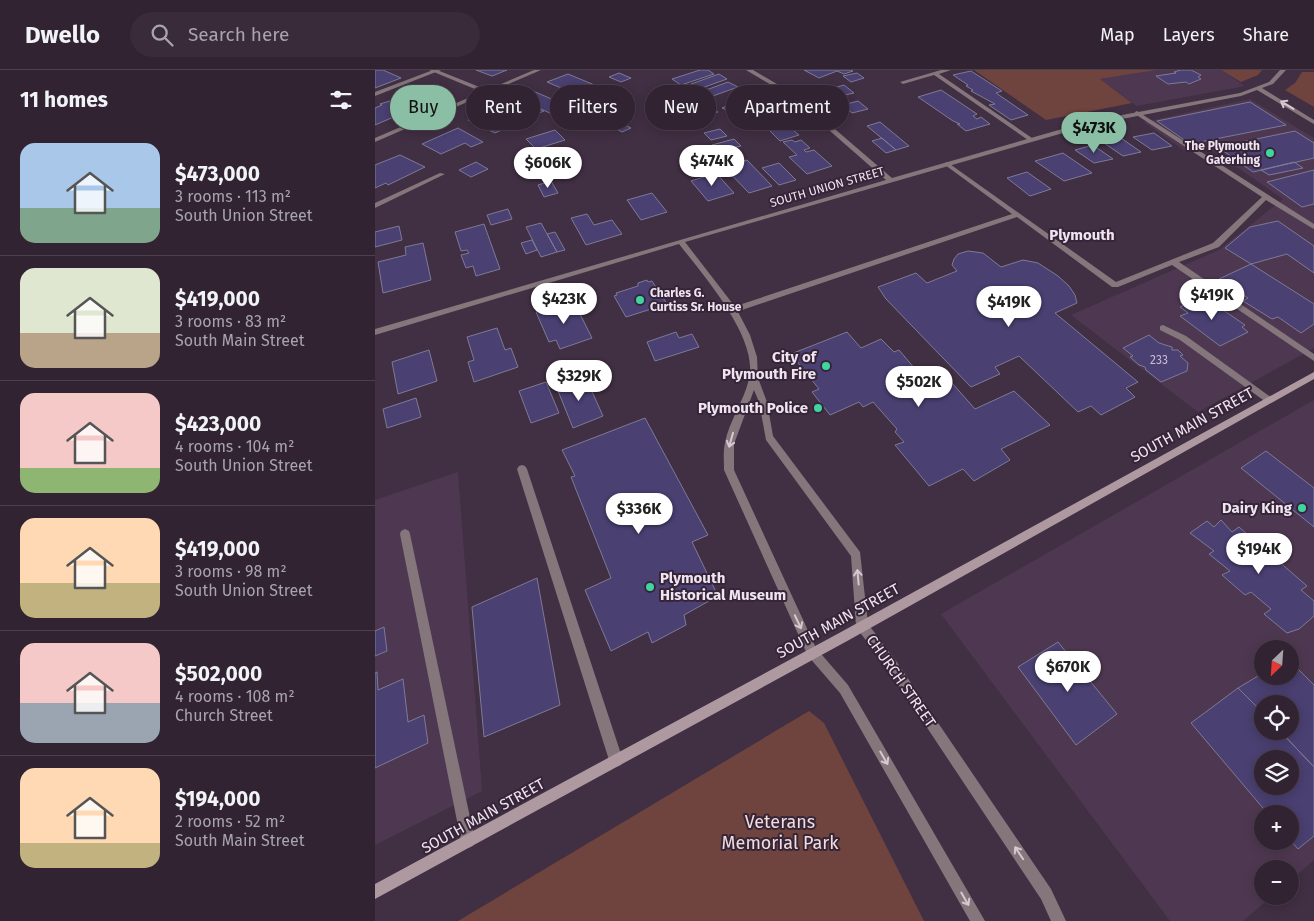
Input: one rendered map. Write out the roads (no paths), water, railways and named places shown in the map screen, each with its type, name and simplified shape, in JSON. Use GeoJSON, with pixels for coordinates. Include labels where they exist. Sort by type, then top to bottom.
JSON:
{"type":"FeatureCollection","features":[{"type":"Feature","properties":{"kind":"main road","name":"SOUTH MAIN STREET"},"geometry":{"type":"LineString","coordinates":[[375,892],[862,626],[1314,375]]}},
{"type":"Feature","properties":{"kind":"street"},"geometry":{"type":"LineString","coordinates":[[375,94],[435,70],[470,85]]}},
{"type":"Feature","properties":{"kind":"street"},"geometry":{"type":"LineString","coordinates":[[503,85],[538,70]]}},
{"type":"Feature","properties":{"kind":"street"},"geometry":{"type":"LineString","coordinates":[[751,71],[762,70]]}},
{"type":"Feature","properties":{"kind":"street"},"geometry":{"type":"LineString","coordinates":[[903,82],[947,70]]}},
{"type":"Feature","properties":{"kind":"street","name":"SOUTH UNION STREET"},"geometry":{"type":"LineString","coordinates":[[375,332],[1030,139],[1090,123],[1259,89],[1271,83],[1283,70]]}},
{"type":"Feature","properties":{"kind":"street"},"geometry":{"type":"LineString","coordinates":[[751,71],[776,85],[806,106],[891,181]]}},
{"type":"Feature","properties":{"kind":"street"},"geometry":{"type":"LineString","coordinates":[[935,73],[1030,139]]}},
{"type":"Feature","properties":{"kind":"street"},"geometry":{"type":"LineString","coordinates":[[1259,89],[1314,122]]}},
{"type":"Feature","properties":{"kind":"street"},"geometry":{"type":"LineString","coordinates":[[375,140],[466,101]]}},
{"type":"Feature","properties":{"kind":"street"},"geometry":{"type":"LineString","coordinates":[[1137,113],[1266,198],[1314,227]]}},
{"type":"Feature","properties":{"kind":"street"},"geometry":{"type":"LineString","coordinates":[[947,164],[1115,285],[1216,245],[1266,198]]}},
{"type":"Feature","properties":{"kind":"street"},"geometry":{"type":"LineString","coordinates":[[375,206],[441,174]]}},
{"type":"Feature","properties":{"kind":"street"},"geometry":{"type":"LineString","coordinates":[[733,310],[1017,215]]}},
{"type":"Feature","properties":{"kind":"street","name":"CHURCH STREET"},"geometry":{"type":"LineString","coordinates":[[681,241],[733,310],[747,335],[753,357],[754,378],[763,402],[769,437],[856,555],[862,626],[890,662],[1040,886],[1059,921]]}},
{"type":"Feature","properties":{"kind":"street"},"geometry":{"type":"LineString","coordinates":[[1173,262],[1314,358]]}},
{"type":"Feature","properties":{"kind":"street"},"geometry":{"type":"LineString","coordinates":[[1163,328],[1183,338],[1269,400]]}},
{"type":"Feature","properties":{"kind":"street","name":"CHURCH STREET"},"geometry":{"type":"LineString","coordinates":[[754,378],[729,444],[729,470],[812,652],[843,689],[978,921]]}},
{"type":"Feature","properties":{"kind":"street"},"geometry":{"type":"LineString","coordinates":[[522,469],[616,760]]}},
{"type":"Feature","properties":{"kind":"street"},"geometry":{"type":"LineString","coordinates":[[405,534],[468,841]]}},
{"type":"Feature","properties":{"kind":"place","name":"The Plymouth Gaterhing"},"geometry":{"type":"Point","coordinates":[1270,153]}},
{"type":"Feature","properties":{"kind":"place","name":"Charles G. Curtiss Sr. House"},"geometry":{"type":"Point","coordinates":[640,300]}},
{"type":"Feature","properties":{"kind":"place","name":"City of Plymouth Fire"},"geometry":{"type":"Point","coordinates":[826,366]}},
{"type":"Feature","properties":{"kind":"place","name":"Plymouth Police"},"geometry":{"type":"Point","coordinates":[818,408]}},
{"type":"Feature","properties":{"kind":"place","name":"Dairy King"},"geometry":{"type":"Point","coordinates":[1302,508]}},
{"type":"Feature","properties":{"kind":"place","name":"Plymouth Historical Museum"},"geometry":{"type":"Point","coordinates":[650,587]}},
{"type":"Feature","properties":{"kind":"district","name":"Plymouth"},"geometry":{"type":"Point","coordinates":[1082,235]}},
{"type":"Feature","properties":{"kind":"park label","name":"Veterans Memorial Park"},"geometry":{"type":"Point","coordinates":[780,832]}}]}
